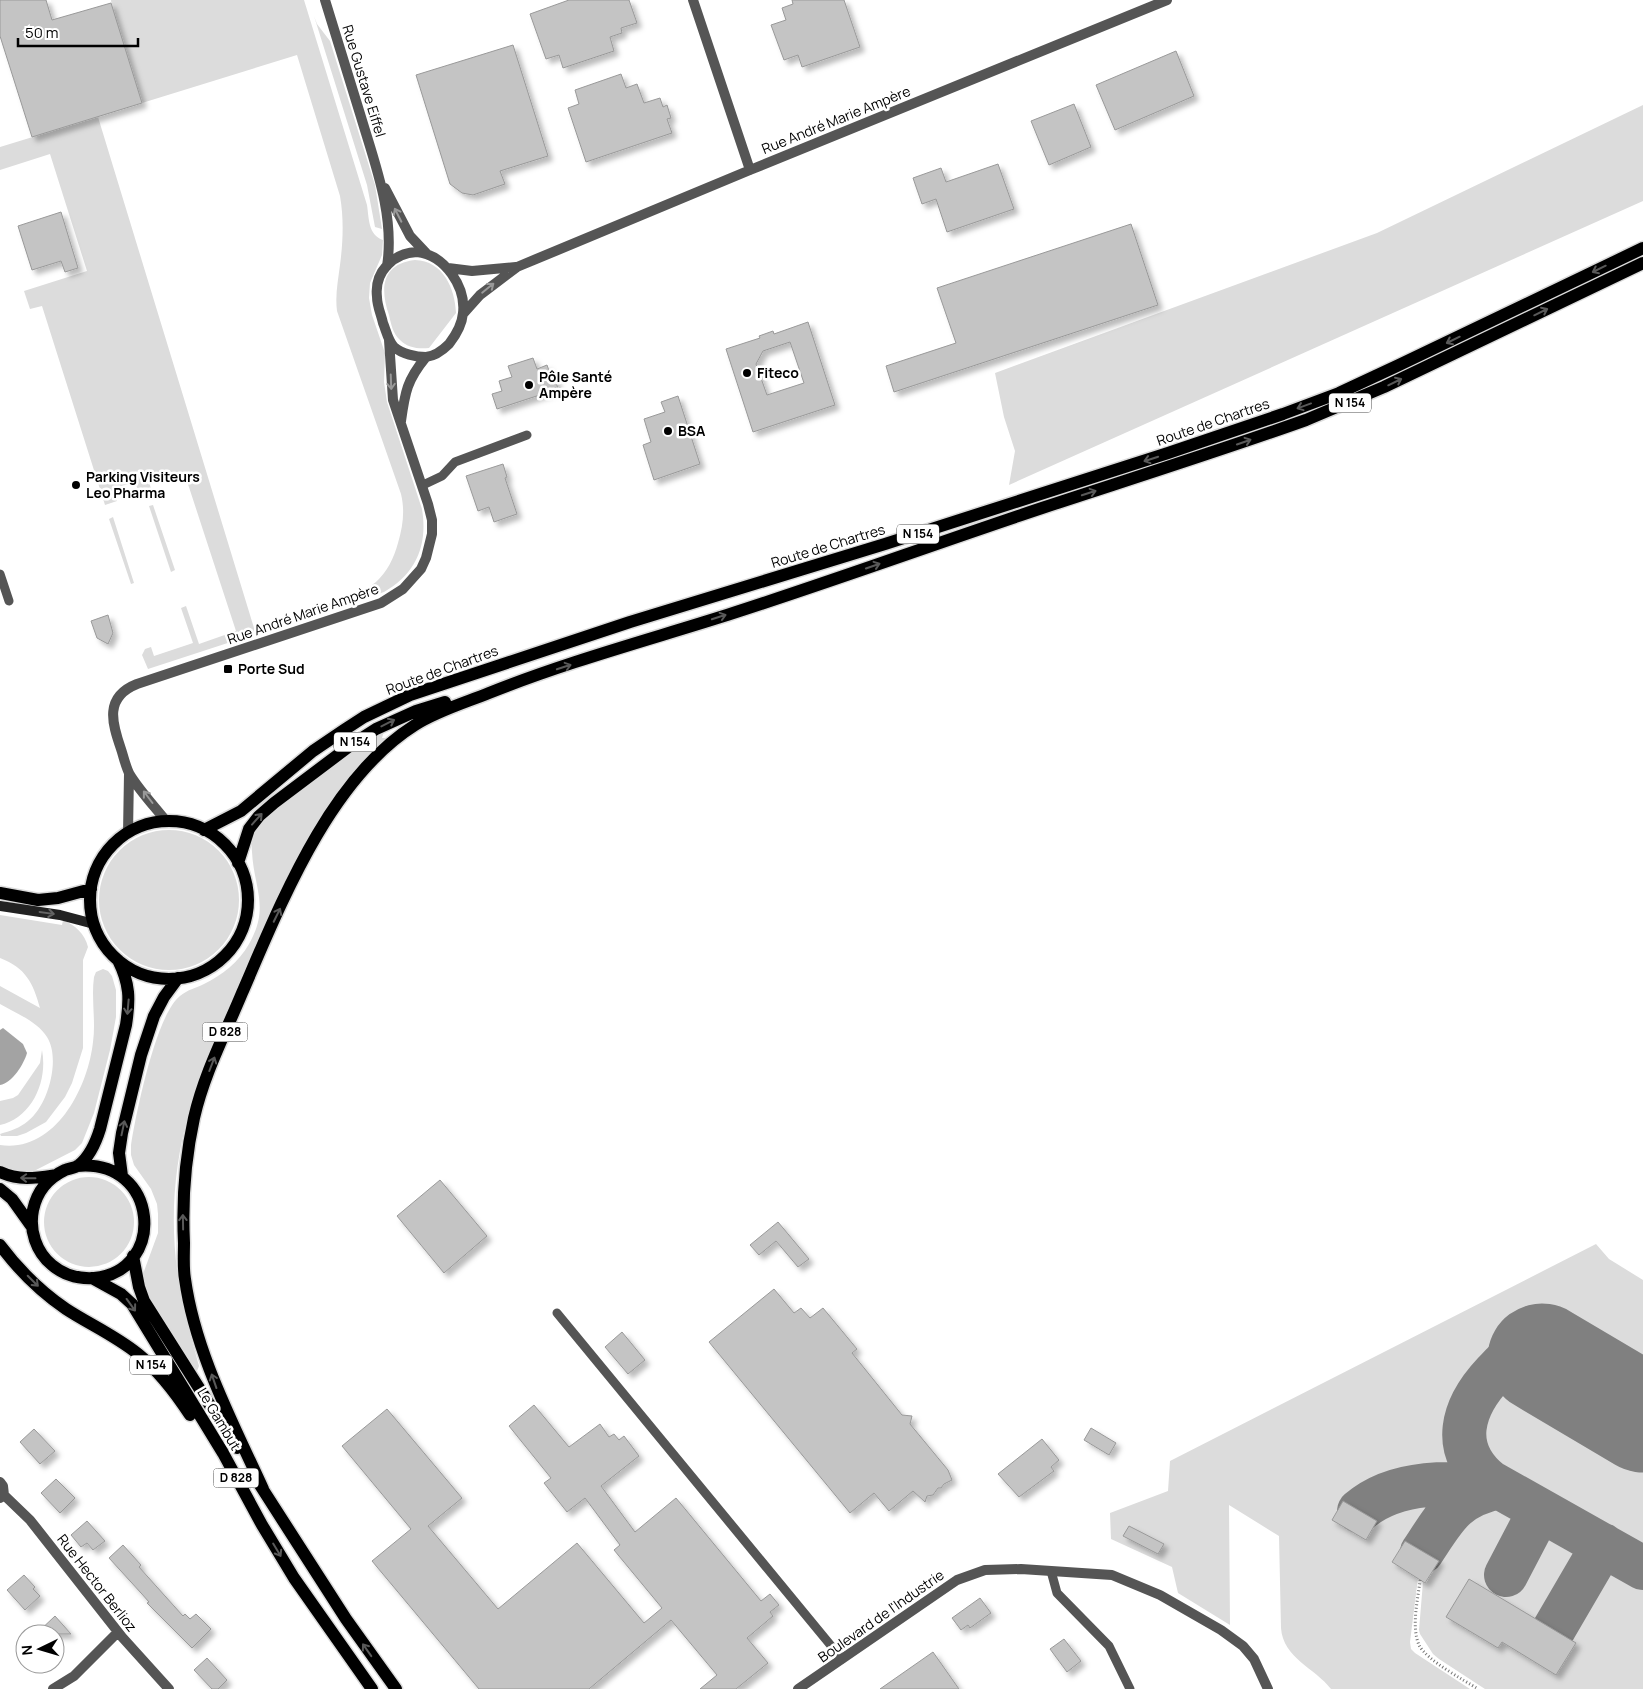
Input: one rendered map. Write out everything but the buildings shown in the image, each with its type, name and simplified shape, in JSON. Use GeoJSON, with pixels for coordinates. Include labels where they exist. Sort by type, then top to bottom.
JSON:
{"type":"FeatureCollection","features":[{"type":"Feature","properties":{"kind":"main road","name":"Route de Chartres"},"geometry":{"type":"LineString","coordinates":[[204,830],[241,811],[344,730],[370,714],[410,695],[630,622],[885,544],[1273,418],[1339,393],[1643,248]]}},
{"type":"Feature","properties":{"kind":"main road","name":"N 154"},"geometry":{"type":"LineString","coordinates":[[238,863],[249,829],[259,816],[351,745],[376,729],[416,711],[517,682],[772,600],[1306,420],[1384,388],[1643,263]]}},
{"type":"Feature","properties":{"kind":"main road","name":"D 828"},"geometry":{"type":"LineString","coordinates":[[263,1489],[216,1387],[196,1326],[184,1278],[183,1214],[187,1159],[195,1116],[207,1076],[278,912],[327,817],[341,797],[364,768],[385,747],[416,724],[433,715],[517,682]]}},
{"type":"Feature","properties":{"kind":"main road"},"geometry":{"type":"LineString","coordinates":[[166,821],[186,823],[204,830],[224,844],[238,863],[243,874],[247,900],[246,912],[238,937],[227,952],[213,965],[202,971],[178,978],[158,978],[140,974],[118,960],[104,944],[94,924],[90,906],[91,888],[98,867],[114,843],[128,833],[146,825],[166,821]]}},
{"type":"Feature","properties":{"kind":"main road"},"geometry":{"type":"LineString","coordinates":[[0,893],[38,900],[58,898],[91,888]]}},
{"type":"Feature","properties":{"kind":"main road"},"geometry":{"type":"LineString","coordinates":[[0,906],[60,915],[94,924]]}},
{"type":"Feature","properties":{"kind":"main road"},"geometry":{"type":"LineString","coordinates":[[77,1166],[90,1152],[100,1129],[126,1025],[129,996],[128,986],[118,960]]}},
{"type":"Feature","properties":{"kind":"main road"},"geometry":{"type":"LineString","coordinates":[[122,1176],[119,1153],[122,1133],[141,1055],[154,1016],[164,997],[178,978]]}},
{"type":"Feature","properties":{"kind":"main road"},"geometry":{"type":"LineString","coordinates":[[77,1166],[100,1166],[122,1176],[129,1182],[139,1197],[144,1214],[144,1232],[138,1249],[133,1256],[116,1272],[92,1278],[64,1273],[48,1262],[37,1246],[32,1228],[33,1209],[40,1191],[50,1179],[77,1166]]}},
{"type":"Feature","properties":{"kind":"main road"},"geometry":{"type":"LineString","coordinates":[[0,1172],[27,1179],[56,1175]]}},
{"type":"Feature","properties":{"kind":"main road"},"geometry":{"type":"LineString","coordinates":[[0,1189],[12,1199],[32,1228]]}},
{"type":"Feature","properties":{"kind":"main road","name":"N 154"},"geometry":{"type":"LineString","coordinates":[[0,1245],[38,1287],[65,1308],[121,1342],[152,1366],[177,1395],[262,1525]]}},
{"type":"Feature","properties":{"kind":"main road","name":"D 828"},"geometry":{"type":"LineString","coordinates":[[133,1256],[139,1287],[144,1301],[346,1619],[396,1689]]}},
{"type":"Feature","properties":{"kind":"main road","name":"Le Gambut"},"geometry":{"type":"LineString","coordinates":[[92,1278],[121,1294],[132,1304],[223,1453],[262,1525],[294,1578],[372,1689]]}},
{"type":"Feature","properties":{"kind":"street","name":"Rue Gustave Eiffel"},"geometry":{"type":"LineString","coordinates":[[324,0],[378,171],[389,233],[387,266]]}},
{"type":"Feature","properties":{"kind":"street"},"geometry":{"type":"LineString","coordinates":[[693,0],[750,170]]}},
{"type":"Feature","properties":{"kind":"street","name":"Rue André Marie Ampère"},"geometry":{"type":"LineString","coordinates":[[463,314],[480,295],[517,267],[1167,0]]}},
{"type":"Feature","properties":{"kind":"street","name":"Rue Gustave Eiffel"},"geometry":{"type":"LineString","coordinates":[[378,171],[407,231],[415,244],[427,254]]}},
{"type":"Feature","properties":{"kind":"street"},"geometry":{"type":"LineString","coordinates":[[417,252],[427,254],[442,262],[455,279],[461,297],[463,314],[457,332],[439,352],[426,356],[413,356],[393,346],[389,340],[376,293],[380,276],[395,258],[403,254],[417,252]]}},
{"type":"Feature","properties":{"kind":"street","name":"Rue André Marie Ampère"},"geometry":{"type":"LineString","coordinates":[[448,268],[472,271],[517,267]]}},
{"type":"Feature","properties":{"kind":"street","name":"Rue André Marie Ampère"},"geometry":{"type":"LineString","coordinates":[[128,833],[129,774],[113,724],[114,706],[119,697],[137,684],[365,609],[393,597],[421,569],[430,546],[432,520],[391,391],[389,340]]}},
{"type":"Feature","properties":{"kind":"street","name":"Rue André Marie Ampère"},"geometry":{"type":"LineString","coordinates":[[401,422],[408,383],[426,356]]}},
{"type":"Feature","properties":{"kind":"street","name":"Rue André Marie Ampère"},"geometry":{"type":"LineString","coordinates":[[129,774],[166,821]]}},
{"type":"Feature","properties":{"kind":"street","name":"Rue Hector Berlioz"},"geometry":{"type":"LineString","coordinates":[[0,1482],[3,1486],[2,1496],[30,1520],[118,1632],[169,1689]]}},
{"type":"Feature","properties":{"kind":"street","name":"Boulevard de l'Industrie"},"geometry":{"type":"LineString","coordinates":[[798,1689],[957,1580],[985,1570],[1021,1569],[1112,1575],[1160,1595],[1221,1630],[1243,1646],[1254,1659],[1268,1689]]}},
{"type":"Feature","properties":{"kind":"street"},"geometry":{"type":"LineString","coordinates":[[53,1689],[74,1676],[118,1632]]}},
{"type":"Feature","properties":{"kind":"lane"},"geometry":{"type":"LineString","coordinates":[[422,486],[442,476],[455,462],[527,436]]}},
{"type":"Feature","properties":{"kind":"lane"},"geometry":{"type":"LineString","coordinates":[[0,574],[9,600]]}},
{"type":"Feature","properties":{"kind":"lane"},"geometry":{"type":"LineString","coordinates":[[557,1313],[842,1659]]}},
{"type":"Feature","properties":{"kind":"lane"},"geometry":{"type":"LineString","coordinates":[[1051,1571],[1057,1593],[1109,1646],[1130,1689]]}},
{"type":"Feature","properties":{"kind":"path"},"geometry":{"type":"LineString","coordinates":[[1420,1580],[1416,1624],[1420,1646],[1429,1657],[1478,1689]]}},
{"type":"Feature","properties":{"kind":"shaded area"},"geometry":{"type":"Polygon","coordinates":[[[111,0],[304,0],[367,205],[370,226],[374,234],[383,240],[382,255],[370,283],[369,298],[372,315],[385,353],[384,382],[387,402],[422,509],[423,522],[421,546],[412,567],[395,585],[384,592],[148,669],[142,655],[145,649],[151,647],[154,656],[193,643],[181,608],[186,606],[199,644],[236,631],[186,478],[174,482],[170,470],[148,477],[151,489],[139,493],[135,482],[113,489],[117,501],[105,505],[42,306],[30,309],[24,291],[87,271],[50,154],[0,170],[0,147],[98,117],[254,628],[349,597],[376,582],[390,564],[398,543],[403,518],[403,506],[401,494],[337,311],[343,230],[340,196],[297,55],[142,103],[112,9],[111,0]]]}},
{"type":"Feature","properties":{"kind":"shaded area"},"geometry":{"type":"Polygon","coordinates":[[[314,16],[317,24],[330,41],[375,185],[382,229],[375,227],[367,185],[314,16]]]}},
{"type":"Feature","properties":{"kind":"shaded area"},"geometry":{"type":"Polygon","coordinates":[[[1643,105],[1643,201],[1009,485],[1015,451],[1004,417],[995,373],[1377,233],[1643,105]]]}},
{"type":"Feature","properties":{"kind":"shaded area"},"geometry":{"type":"Polygon","coordinates":[[[415,260],[433,265],[440,271],[450,286],[455,304],[456,313],[429,348],[410,346],[398,338],[394,332],[384,296],[384,287],[389,272],[404,262],[415,260]]]}},
{"type":"Feature","properties":{"kind":"shaded area"},"geometry":{"type":"Polygon","coordinates":[[[153,505],[175,570],[171,572],[149,506],[153,505]]]}},
{"type":"Feature","properties":{"kind":"shaded area"},"geometry":{"type":"Polygon","coordinates":[[[113,517],[134,583],[131,584],[109,519],[113,517]]]}},
{"type":"Feature","properties":{"kind":"shaded area"},"geometry":{"type":"Polygon","coordinates":[[[384,731],[382,738],[388,738],[349,777],[325,812],[250,962],[211,1047],[195,1090],[183,1134],[176,1180],[174,1227],[178,1277],[187,1322],[199,1366],[197,1371],[193,1370],[145,1289],[143,1274],[158,1233],[158,1214],[157,1204],[151,1189],[134,1165],[131,1145],[148,1066],[155,1043],[171,1007],[180,996],[211,980],[230,967],[245,951],[255,931],[260,908],[253,865],[252,841],[258,825],[325,771],[384,731]]]}},
{"type":"Feature","properties":{"kind":"shaded area"},"geometry":{"type":"Polygon","coordinates":[[[169,830],[196,836],[208,842],[218,851],[227,861],[233,873],[239,900],[233,927],[227,939],[218,949],[208,958],[196,964],[169,970],[142,964],[130,958],[120,949],[111,939],[105,927],[99,900],[105,873],[111,861],[120,851],[130,842],[142,836],[169,830]]]}},
{"type":"Feature","properties":{"kind":"shaded area"},"geometry":{"type":"Polygon","coordinates":[[[0,915],[62,925],[63,920],[72,924],[79,931],[85,938],[88,947],[83,960],[83,1048],[72,1083],[65,1097],[46,1122],[17,1136],[1,1136],[0,1134],[22,1126],[35,1114],[41,1105],[50,1082],[53,1057],[47,1037],[38,1026],[0,1004],[0,986],[40,1008],[27,977],[9,962],[0,958],[0,915]]]}},
{"type":"Feature","properties":{"kind":"shaded area"},"geometry":{"type":"Polygon","coordinates":[[[103,969],[112,976],[116,990],[116,1017],[110,1050],[94,1113],[82,1143],[75,1150],[34,1171],[15,1171],[0,1166],[0,1145],[20,1145],[37,1139],[52,1128],[65,1114],[76,1097],[90,1060],[93,1042],[94,977],[96,972],[103,969]]]}},
{"type":"Feature","properties":{"kind":"shaded area"},"geometry":{"type":"Polygon","coordinates":[[[3,1028],[23,1044],[27,1053],[17,1072],[9,1081],[0,1085],[0,1030],[3,1028]]]}},
{"type":"Feature","properties":{"kind":"shaded area"},"geometry":{"type":"Polygon","coordinates":[[[42,1050],[42,1074],[40,1086],[35,1096],[21,1115],[0,1125],[0,1101],[18,1095],[40,1063],[42,1050]]]}},
{"type":"Feature","properties":{"kind":"shaded area"},"geometry":{"type":"Polygon","coordinates":[[[89,1177],[106,1180],[121,1190],[131,1205],[134,1222],[131,1239],[121,1254],[106,1264],[89,1267],[72,1264],[57,1254],[47,1239],[44,1222],[47,1205],[57,1190],[72,1180],[89,1177]]]}},
{"type":"Feature","properties":{"kind":"shaded area"},"geometry":{"type":"Polygon","coordinates":[[[1596,1244],[1609,1259],[1643,1280],[1643,1689],[1485,1689],[1433,1654],[1420,1634],[1423,1582],[1426,1583],[1438,1562],[1405,1541],[1392,1562],[1418,1578],[1410,1642],[1411,1649],[1470,1689],[1331,1689],[1293,1655],[1283,1638],[1281,1628],[1279,1536],[1229,1505],[1230,1625],[1178,1593],[1172,1567],[1111,1539],[1110,1513],[1168,1491],[1170,1461],[1596,1244]]]}},
{"type":"Feature","properties":{"kind":"taxiway"},"geometry":{"type":"LineString","coordinates":[[1542,1358],[1527,1352],[1517,1353],[1509,1358],[1483,1386],[1474,1400],[1465,1428],[1465,1442],[1469,1456],[1477,1469],[1490,1482],[1643,1568]]}},
{"type":"Feature","properties":{"kind":"taxiway"},"geometry":{"type":"LineString","coordinates":[[1359,1511],[1390,1493],[1408,1488],[1445,1484],[1499,1487]]}},
{"type":"Feature","properties":{"kind":"taxiway"},"geometry":{"type":"LineString","coordinates":[[1422,1552],[1445,1518],[1461,1502],[1471,1496],[1499,1487]]}},
{"type":"Feature","properties":{"kind":"taxiway"},"geometry":{"type":"LineString","coordinates":[[1506,1575],[1540,1510]]}},
{"type":"Feature","properties":{"kind":"taxiway"},"geometry":{"type":"LineString","coordinates":[[1554,1629],[1603,1545]]}},
{"type":"Feature","properties":{"kind":"runway"},"geometry":{"type":"LineString","coordinates":[[1542,1358],[1643,1418]]}},
{"type":"Feature","properties":{"kind":"place","name":"Fiteco"},"geometry":{"type":"Point","coordinates":[747,373]}},
{"type":"Feature","properties":{"kind":"place","name":"Pôle Santé Ampère"},"geometry":{"type":"Point","coordinates":[529,385]}},
{"type":"Feature","properties":{"kind":"place","name":"BSA"},"geometry":{"type":"Point","coordinates":[668,431]}},
{"type":"Feature","properties":{"kind":"place","name":"Parking Visiteurs Leo Pharma"},"geometry":{"type":"Point","coordinates":[76,485]}},
{"type":"Feature","properties":{"kind":"place","name":"Porte Sud"},"geometry":{"type":"Point","coordinates":[228,669]}}]}
